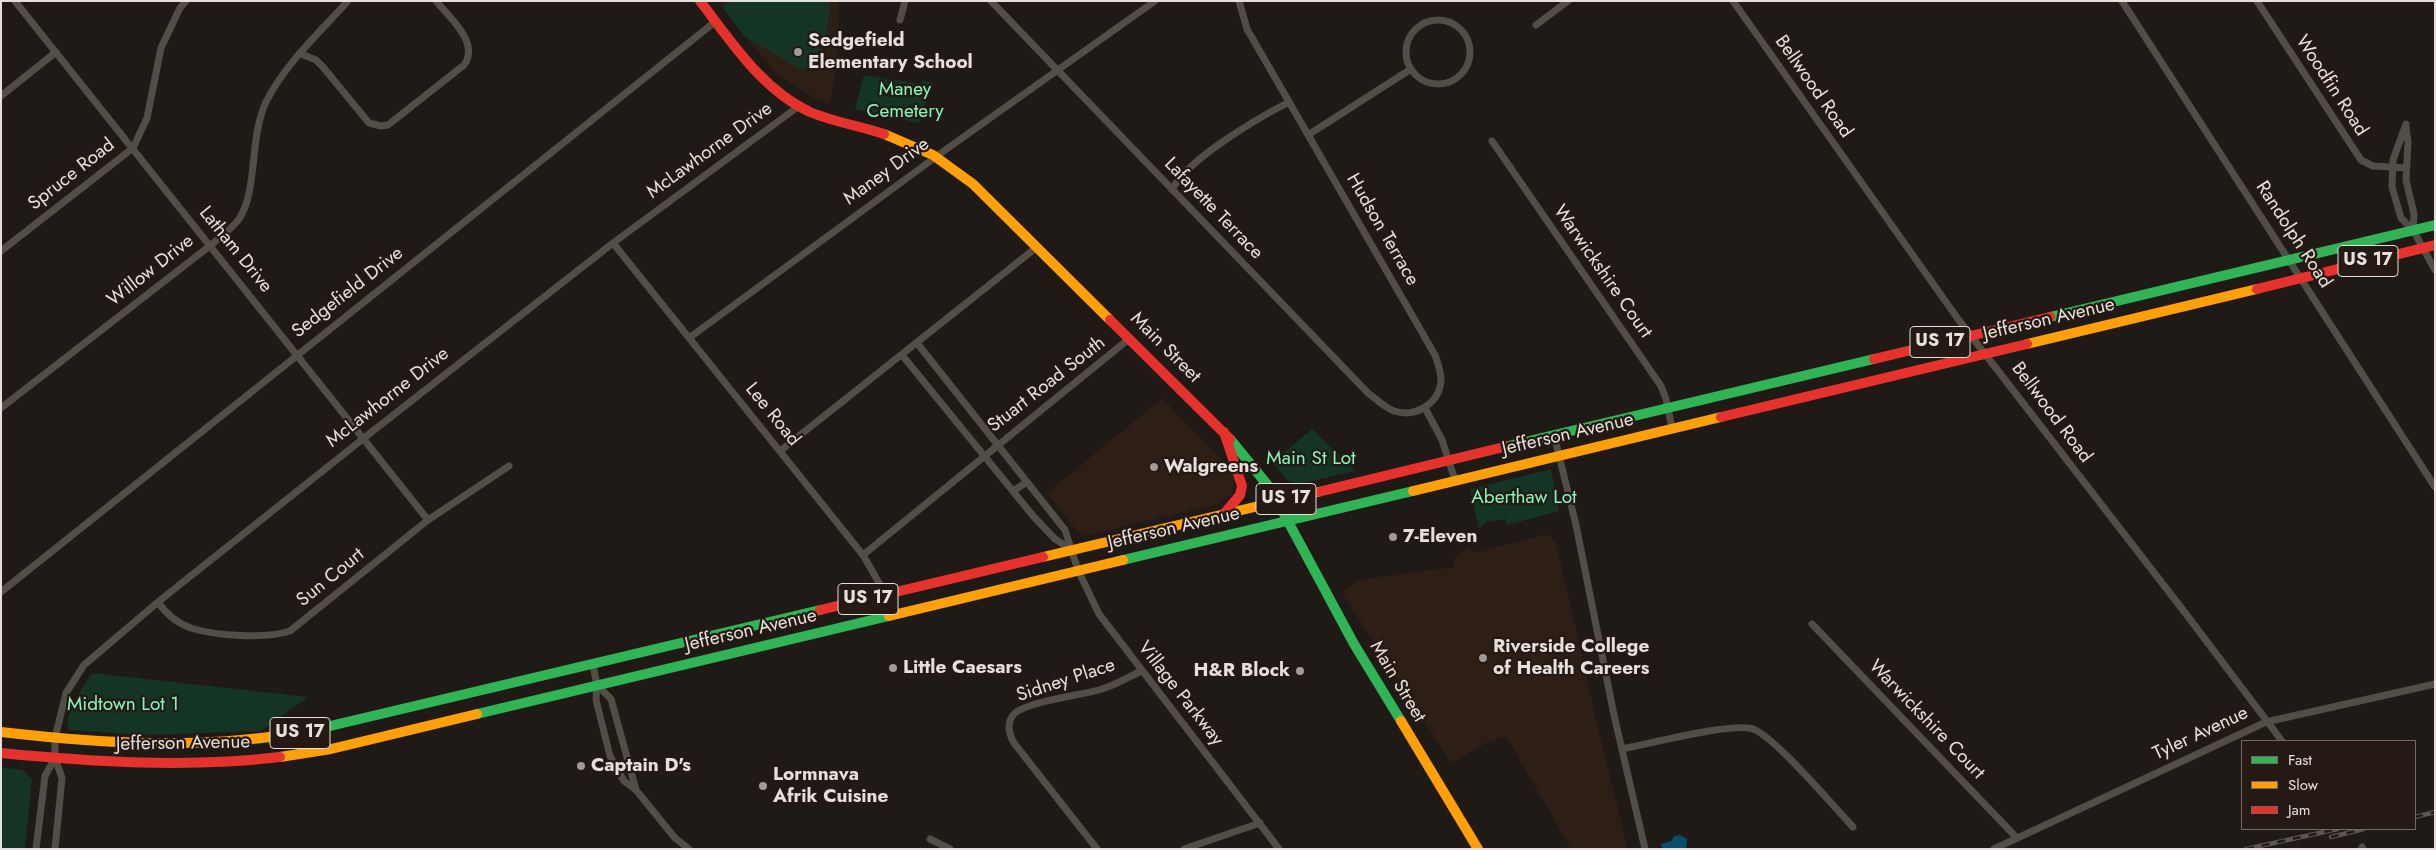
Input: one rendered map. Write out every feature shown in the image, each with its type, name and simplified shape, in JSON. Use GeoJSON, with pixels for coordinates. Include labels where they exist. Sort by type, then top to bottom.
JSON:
{"type":"FeatureCollection","features":[{"type":"Feature","properties":{"kind":"main road","name":"Main Street"},"geometry":{"type":"LineString","coordinates":[[700,1],[757,71],[782,94],[799,106],[829,119],[896,137],[936,157],[974,184],[1224,432],[1264,478],[1354,644],[1478,849]]}},
{"type":"Feature","properties":{"kind":"main road","name":"Jefferson Avenue"},"geometry":{"type":"LineString","coordinates":[[1,732],[130,744],[174,745],[263,739],[323,730],[2435,225]]}},
{"type":"Feature","properties":{"kind":"main road","name":"Jefferson Avenue"},"geometry":{"type":"LineString","coordinates":[[1,753],[107,764],[198,765],[290,756],[331,749],[2435,245]]}},
{"type":"Feature","properties":{"kind":"main road"},"geometry":{"type":"LineString","coordinates":[[1224,432],[1242,486],[1240,494],[1224,514]]}},
{"type":"Feature","properties":{"kind":"street","name":"Latham Drive"},"geometry":{"type":"LineString","coordinates":[[15,1],[298,354],[428,520]]}},
{"type":"Feature","properties":{"kind":"street","name":"Spruce Road"},"geometry":{"type":"LineString","coordinates":[[1,250],[133,148],[148,118],[161,48],[180,8],[186,1]]}},
{"type":"Feature","properties":{"kind":"street","name":"Willow Drive"},"geometry":{"type":"LineString","coordinates":[[1,408],[211,245],[239,219],[245,207],[250,189],[254,146],[260,117],[272,91],[301,54],[348,1]]}},
{"type":"Feature","properties":{"kind":"street"},"geometry":{"type":"LineString","coordinates":[[301,54],[316,60],[324,67],[370,123],[381,126],[388,125],[468,60],[470,53],[467,41],[436,1]]}},
{"type":"Feature","properties":{"kind":"street"},"geometry":{"type":"LineString","coordinates":[[900,20],[904,1]]}},
{"type":"Feature","properties":{"kind":"street","name":"Lafayette Terrace"},"geometry":{"type":"LineString","coordinates":[[991,1],[1368,393],[1393,410],[1412,413],[1425,408]]}},
{"type":"Feature","properties":{"kind":"street","name":"Maney Drive"},"geometry":{"type":"LineString","coordinates":[[689,338],[936,157],[1155,1]]}},
{"type":"Feature","properties":{"kind":"street","name":"Hudson Terrace"},"geometry":{"type":"LineString","coordinates":[[1239,1],[1246,29],[1435,355],[1440,369],[1440,388],[1436,396],[1425,408]]}},
{"type":"Feature","properties":{"kind":"street"},"geometry":{"type":"LineString","coordinates":[[1536,25],[1568,1]]}},
{"type":"Feature","properties":{"kind":"street","name":"Bellwood Road"},"geometry":{"type":"LineString","coordinates":[[1733,1],[1922,270],[1970,335],[2281,740]]}},
{"type":"Feature","properties":{"kind":"street","name":"Randolph Road"},"geometry":{"type":"LineString","coordinates":[[2122,1],[2435,488]]}},
{"type":"Feature","properties":{"kind":"street","name":"Woodfin Road"},"geometry":{"type":"LineString","coordinates":[[2257,1],[2358,156],[2369,165],[2406,168]]}},
{"type":"Feature","properties":{"kind":"street"},"geometry":{"type":"LineString","coordinates":[[1434,20],[1443,20],[1458,27],[1464,33],[1468,40],[1470,55],[1459,77],[1443,84],[1435,84],[1425,81],[1411,69],[1406,54],[1406,45],[1409,37],[1420,25],[1434,20]]}},
{"type":"Feature","properties":{"kind":"street","name":"Sedgefield Drive"},"geometry":{"type":"LineString","coordinates":[[1,592],[716,21]]}},
{"type":"Feature","properties":{"kind":"street"},"geometry":{"type":"LineString","coordinates":[[1,96],[56,52]]}},
{"type":"Feature","properties":{"kind":"street"},"geometry":{"type":"LineString","coordinates":[[1308,135],[1411,69]]}},
{"type":"Feature","properties":{"kind":"street"},"geometry":{"type":"LineString","coordinates":[[1172,190],[1180,176],[1189,167],[1251,124],[1289,102]]}},
{"type":"Feature","properties":{"kind":"street","name":"McLawhorne Drive"},"geometry":{"type":"LineString","coordinates":[[55,849],[62,785],[61,771],[55,758],[55,738],[66,693],[84,665],[158,602],[613,243],[799,106]]}},
{"type":"Feature","properties":{"kind":"street"},"geometry":{"type":"LineString","coordinates":[[2413,230],[2414,214],[2408,193],[2406,168],[2408,142],[2406,124],[2392,167],[2392,187],[2400,215],[2413,230],[2435,270]]}},
{"type":"Feature","properties":{"kind":"street","name":"Warwickshire Court"},"geometry":{"type":"LineString","coordinates":[[1492,142],[1661,386],[1672,428]]}},
{"type":"Feature","properties":{"kind":"street","name":"Lee Road"},"geometry":{"type":"LineString","coordinates":[[613,243],[863,555],[893,614]]}},
{"type":"Feature","properties":{"kind":"street"},"geometry":{"type":"LineString","coordinates":[[780,451],[1037,247]]}},
{"type":"Feature","properties":{"kind":"street","name":"Stuart Road South"},"geometry":{"type":"LineString","coordinates":[[863,555],[1130,338]]}},
{"type":"Feature","properties":{"kind":"street","name":"Village Parkway"},"geometry":{"type":"LineString","coordinates":[[917,343],[1065,530],[1078,570],[1099,614],[1279,849]]}},
{"type":"Feature","properties":{"kind":"street"},"geometry":{"type":"LineString","coordinates":[[902,355],[1013,491],[1055,539],[1072,550]]}},
{"type":"Feature","properties":{"kind":"street"},"geometry":{"type":"LineString","coordinates":[[1425,408],[1442,440],[1455,480]]}},
{"type":"Feature","properties":{"kind":"street"},"geometry":{"type":"LineString","coordinates":[[1554,435],[1576,526],[1622,749],[1645,849]]}},
{"type":"Feature","properties":{"kind":"street","name":"Sun Court"},"geometry":{"type":"LineString","coordinates":[[158,602],[169,615],[191,628],[262,637],[278,635],[298,626],[428,520],[509,466]]}},
{"type":"Feature","properties":{"kind":"street"},"geometry":{"type":"LineString","coordinates":[[1013,491],[1027,482]]}},
{"type":"Feature","properties":{"kind":"street","name":"Warwickshire Court"},"geometry":{"type":"LineString","coordinates":[[1812,624],[2017,838]]}},
{"type":"Feature","properties":{"kind":"street"},"geometry":{"type":"LineString","coordinates":[[593,665],[597,685],[596,700],[610,756],[624,781],[636,790],[675,838],[689,849]]}},
{"type":"Feature","properties":{"kind":"street","name":"Sidney Place"},"geometry":{"type":"LineString","coordinates":[[1097,849],[1014,743],[1009,728],[1010,720],[1014,714],[1027,707],[1109,687],[1141,671]]}},
{"type":"Feature","properties":{"kind":"street","name":"Tyler Avenue"},"geometry":{"type":"LineString","coordinates":[[1994,849],[2266,722],[2435,684]]}},
{"type":"Feature","properties":{"kind":"street"},"geometry":{"type":"LineString","coordinates":[[597,685],[611,699],[636,790]]}},
{"type":"Feature","properties":{"kind":"street"},"geometry":{"type":"LineString","coordinates":[[1622,749],[1730,728],[1752,729],[1773,743],[1853,827]]}},
{"type":"Feature","properties":{"kind":"street","name":"McLawhorne Drive"},"geometry":{"type":"LineString","coordinates":[[36,849],[45,776],[55,758]]}},
{"type":"Feature","properties":{"kind":"street"},"geometry":{"type":"LineString","coordinates":[[1184,849],[1260,823]]}},
{"type":"Feature","properties":{"kind":"street"},"geometry":{"type":"LineString","coordinates":[[930,839],[950,849]]}},
{"type":"Feature","properties":{"kind":"shaded area","name":"Sedgefield Elementary School"},"geometry":{"type":"Polygon","coordinates":[[[717,1],[839,1],[837,68],[829,104],[814,98],[778,76],[717,1]]]}},
{"type":"Feature","properties":{"kind":"shaded area"},"geometry":{"type":"Polygon","coordinates":[[[1162,398],[1231,469],[1235,481],[1231,495],[1218,504],[1086,536],[1078,533],[1047,493],[1162,398]]]}},
{"type":"Feature","properties":{"kind":"shaded area","name":"Riverside College of Health Careers"},"geometry":{"type":"Polygon","coordinates":[[[1547,534],[1554,541],[1558,550],[1628,849],[1571,849],[1506,736],[1487,743],[1451,763],[1342,593],[1357,580],[1454,567],[1453,560],[1468,546],[1475,553],[1547,534]]]}},
{"type":"Feature","properties":{"kind":"green space","name":"Sedgefield Elementary School"},"geometry":{"type":"Polygon","coordinates":[[[730,1],[830,1],[827,33],[810,68],[800,69],[744,36],[722,7],[730,1]]]}},
{"type":"Feature","properties":{"kind":"green space","name":"Maney Cemetery"},"geometry":{"type":"Polygon","coordinates":[[[864,75],[921,84],[923,80],[933,83],[919,123],[855,109],[864,75]]]}},
{"type":"Feature","properties":{"kind":"green space","name":"Main St Lot"},"geometry":{"type":"Polygon","coordinates":[[[1312,429],[1355,471],[1298,484],[1287,480],[1273,462],[1312,429]]]}},
{"type":"Feature","properties":{"kind":"green space","name":"Aberthaw Lot"},"geometry":{"type":"Polygon","coordinates":[[[1551,469],[1559,511],[1507,525],[1505,519],[1486,522],[1479,529],[1470,489],[1551,469]]]}},
{"type":"Feature","properties":{"kind":"green space","name":"Midtown Lot 1"},"geometry":{"type":"Polygon","coordinates":[[[92,673],[308,697],[261,731],[144,735],[69,730],[68,723],[72,708],[92,673]]]}},
{"type":"Feature","properties":{"kind":"green space"},"geometry":{"type":"Polygon","coordinates":[[[1,767],[22,770],[32,779],[25,849],[1,849],[1,767]]]}},
{"type":"Feature","properties":{"kind":"water"},"geometry":{"type":"Polygon","coordinates":[[[1680,835],[1687,839],[1686,849],[1662,849],[1661,844],[1671,841],[1674,836],[1680,835]]]}},
{"type":"Feature","properties":{"kind":"railway"},"geometry":{"type":"LineString","coordinates":[[2416,817],[2435,812]]}},
{"type":"Feature","properties":{"kind":"railway"},"geometry":{"type":"LineString","coordinates":[[2246,849],[2333,830]]}},
{"type":"Feature","properties":{"kind":"railway"},"geometry":{"type":"LineString","coordinates":[[2331,837],[2360,830]]}},
{"type":"Feature","properties":{"kind":"traffic: fast"},"geometry":{"type":"LineString","coordinates":[[2050,317],[2435,225]]}},
{"type":"Feature","properties":{"kind":"traffic: fast"},"geometry":{"type":"LineString","coordinates":[[1508,446],[1874,359]]}},
{"type":"Feature","properties":{"kind":"traffic: fast"},"geometry":{"type":"LineString","coordinates":[[1230,439],[1270,488],[1354,644],[1401,721]]}},
{"type":"Feature","properties":{"kind":"traffic: fast"},"geometry":{"type":"LineString","coordinates":[[1123,560],[1413,491]]}},
{"type":"Feature","properties":{"kind":"traffic: fast"},"geometry":{"type":"LineString","coordinates":[[309,731],[820,610]]}},
{"type":"Feature","properties":{"kind":"traffic: fast"},"geometry":{"type":"LineString","coordinates":[[477,714],[889,616]]}},
{"type":"Feature","properties":{"kind":"traffic: slow"},"geometry":{"type":"LineString","coordinates":[[884,134],[933,155],[973,184],[1110,320]]}},
{"type":"Feature","properties":{"kind":"traffic: slow"},"geometry":{"type":"LineString","coordinates":[[2027,344],[2257,289]]}},
{"type":"Feature","properties":{"kind":"traffic: slow"},"geometry":{"type":"LineString","coordinates":[[1413,491],[1721,417]]}},
{"type":"Feature","properties":{"kind":"traffic: slow"},"geometry":{"type":"LineString","coordinates":[[1043,557],[1318,492]]}},
{"type":"Feature","properties":{"kind":"traffic: slow"},"geometry":{"type":"LineString","coordinates":[[889,616],[1123,560]]}},
{"type":"Feature","properties":{"kind":"traffic: slow"},"geometry":{"type":"LineString","coordinates":[[280,757],[331,749],[477,714]]}},
{"type":"Feature","properties":{"kind":"traffic: slow"},"geometry":{"type":"LineString","coordinates":[[1401,721],[1478,849]]}},
{"type":"Feature","properties":{"kind":"traffic: slow"},"geometry":{"type":"LineString","coordinates":[[1,732],[79,740],[194,743],[232,741],[309,731]]}},
{"type":"Feature","properties":{"kind":"traffic: jam"},"geometry":{"type":"LineString","coordinates":[[700,1],[762,78],[793,103],[810,112],[884,134]]}},
{"type":"Feature","properties":{"kind":"traffic: jam"},"geometry":{"type":"LineString","coordinates":[[2257,289],[2435,245]]}},
{"type":"Feature","properties":{"kind":"traffic: jam"},"geometry":{"type":"LineString","coordinates":[[1874,359],[2050,317]]}},
{"type":"Feature","properties":{"kind":"traffic: jam"},"geometry":{"type":"LineString","coordinates":[[1110,320],[1230,439]]}},
{"type":"Feature","properties":{"kind":"traffic: jam"},"geometry":{"type":"LineString","coordinates":[[1721,417],[2027,344]]}},
{"type":"Feature","properties":{"kind":"traffic: jam"},"geometry":{"type":"LineString","coordinates":[[1224,432],[1242,486],[1240,495],[1224,514]]}},
{"type":"Feature","properties":{"kind":"traffic: jam"},"geometry":{"type":"LineString","coordinates":[[1318,492],[1508,446]]}},
{"type":"Feature","properties":{"kind":"traffic: jam"},"geometry":{"type":"LineString","coordinates":[[820,610],[1043,557]]}},
{"type":"Feature","properties":{"kind":"traffic: jam"},"geometry":{"type":"LineString","coordinates":[[1,753],[71,759],[175,763],[280,757]]}},
{"type":"Feature","properties":{"kind":"place","name":"Sedgefield Elementary School"},"geometry":{"type":"Point","coordinates":[798,52]}},
{"type":"Feature","properties":{"kind":"place","name":"Walgreens"},"geometry":{"type":"Point","coordinates":[1154,467]}},
{"type":"Feature","properties":{"kind":"place","name":"7-Eleven"},"geometry":{"type":"Point","coordinates":[1393,537]}},
{"type":"Feature","properties":{"kind":"place","name":"Riverside College of Health Careers"},"geometry":{"type":"Point","coordinates":[1483,658]}},
{"type":"Feature","properties":{"kind":"place","name":"Little Caesars"},"geometry":{"type":"Point","coordinates":[893,668]}},
{"type":"Feature","properties":{"kind":"place","name":"H&R Block"},"geometry":{"type":"Point","coordinates":[1300,671]}},
{"type":"Feature","properties":{"kind":"place","name":"Captain D's"},"geometry":{"type":"Point","coordinates":[581,766]}},
{"type":"Feature","properties":{"kind":"place","name":"Lormnava Afrik Cuisine"},"geometry":{"type":"Point","coordinates":[763,786]}}]}
